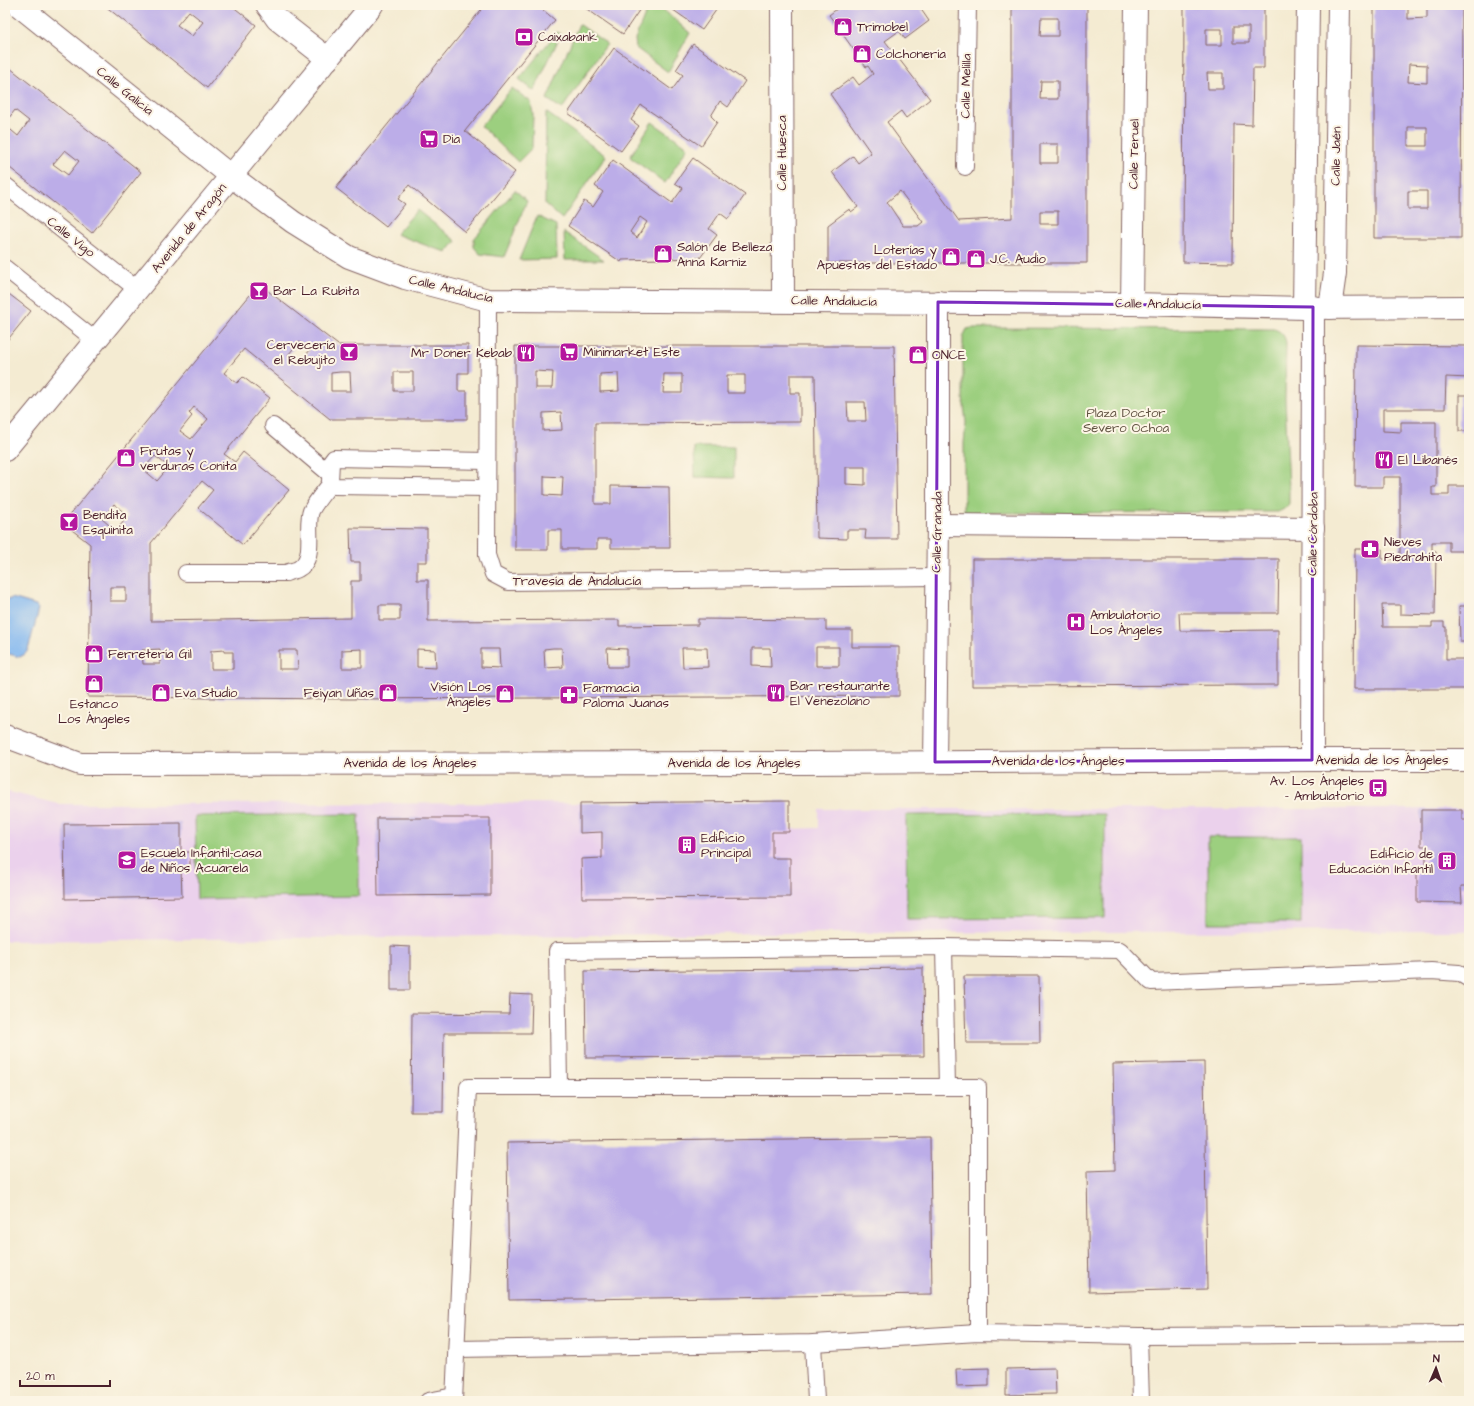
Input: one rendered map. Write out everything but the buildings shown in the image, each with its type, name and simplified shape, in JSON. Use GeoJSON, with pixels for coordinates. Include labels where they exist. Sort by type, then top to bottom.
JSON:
{"type":"FeatureCollection","features":[{"type":"Feature","properties":{"kind":"street","name":"Calle Galicia"},"geometry":{"type":"LineString","coordinates":[[18,5],[231,176]]}},
{"type":"Feature","properties":{"kind":"street"},"geometry":{"type":"LineString","coordinates":[[267,5],[277,19],[328,59]]}},
{"type":"Feature","properties":{"kind":"street","name":"Avenida de Aragón"},"geometry":{"type":"LineString","coordinates":[[6,448],[372,5]]}},
{"type":"Feature","properties":{"kind":"street","name":"Calle Huesca"},"geometry":{"type":"LineString","coordinates":[[782,5],[783,301]]}},
{"type":"Feature","properties":{"kind":"street","name":"Calle Teruel"},"geometry":{"type":"LineString","coordinates":[[1132,304],[1136,5]]}},
{"type":"Feature","properties":{"kind":"street"},"geometry":{"type":"LineString","coordinates":[[1308,5],[1316,308]]}},
{"type":"Feature","properties":{"kind":"street","name":"Calle Jaén"},"geometry":{"type":"LineString","coordinates":[[1316,308],[1335,273],[1339,5]]}},
{"type":"Feature","properties":{"kind":"street","name":"Calle Andalucía"},"geometry":{"type":"LineString","coordinates":[[231,176],[293,222],[349,257],[405,278],[488,300],[938,302],[1316,308],[1469,307]]}},
{"type":"Feature","properties":{"kind":"street","name":"Calle Granada"},"geometry":{"type":"LineString","coordinates":[[934,762],[938,525],[938,302]]}},
{"type":"Feature","properties":{"kind":"street","name":"Calle Córdoba"},"geometry":{"type":"LineString","coordinates":[[1312,760],[1316,308]]}},
{"type":"Feature","properties":{"kind":"street"},"geometry":{"type":"LineString","coordinates":[[938,525],[1313,528]]}},
{"type":"Feature","properties":{"kind":"street","name":"Avenida de los Ángeles"},"geometry":{"type":"LineString","coordinates":[[5,736],[80,764],[1469,760]]}},
{"type":"Feature","properties":{"kind":"lane","name":"Calle Melilla"},"geometry":{"type":"LineString","coordinates":[[965,167],[968,5]]}},
{"type":"Feature","properties":{"kind":"lane","name":"Calle Vigo"},"geometry":{"type":"LineString","coordinates":[[5,185],[138,290]]}},
{"type":"Feature","properties":{"kind":"lane"},"geometry":{"type":"LineString","coordinates":[[5,268],[96,340]]}},
{"type":"Feature","properties":{"kind":"lane","name":"Travesía de Andalucía"},"geometry":{"type":"LineString","coordinates":[[488,300],[487,554],[493,574],[508,582],[937,577]]}},
{"type":"Feature","properties":{"kind":"lane"},"geometry":{"type":"LineString","coordinates":[[273,426],[331,479]]}},
{"type":"Feature","properties":{"kind":"lane"},"geometry":{"type":"LineString","coordinates":[[487,461],[334,458],[331,460],[331,479],[334,486],[487,488]]}},
{"type":"Feature","properties":{"kind":"lane"},"geometry":{"type":"LineString","coordinates":[[186,573],[286,572],[298,569],[305,563],[309,551],[309,522],[311,512],[331,479]]}},
{"type":"Feature","properties":{"kind":"lane"},"geometry":{"type":"LineString","coordinates":[[944,947],[947,1087]]}},
{"type":"Feature","properties":{"kind":"lane"},"geometry":{"type":"LineString","coordinates":[[559,1086],[557,950],[944,947],[1120,950],[1151,982],[1431,971],[1459,973],[1469,978]]}},
{"type":"Feature","properties":{"kind":"lane"},"geometry":{"type":"LineString","coordinates":[[428,1401],[454,1399],[468,1087],[978,1087],[978,1333]]}},
{"type":"Feature","properties":{"kind":"lane"},"geometry":{"type":"LineString","coordinates":[[457,1349],[813,1343],[978,1333],[1139,1336],[1469,1334]]}},
{"type":"Feature","properties":{"kind":"lane"},"geometry":{"type":"LineString","coordinates":[[1139,1336],[1141,1401]]}},
{"type":"Feature","properties":{"kind":"lane"},"geometry":{"type":"LineString","coordinates":[[813,1343],[816,1401]]}},
{"type":"Feature","properties":{"kind":"highlighted area"},"geometry":{"type":"Polygon","coordinates":[[[938,302],[1313,307],[1312,760],[935,762],[938,302]]]}},
{"type":"Feature","properties":{"kind":"shaded area"},"geometry":{"type":"Polygon","coordinates":[[[5,791],[58,804],[682,803],[789,801],[790,829],[819,828],[819,809],[1469,809],[1469,931],[774,933],[5,941],[5,791]]]}},
{"type":"Feature","properties":{"kind":"green space"},"geometry":{"type":"Polygon","coordinates":[[[649,5],[658,5],[690,33],[668,72],[636,48],[635,39],[649,5]]]}},
{"type":"Feature","properties":{"kind":"green space"},"geometry":{"type":"Polygon","coordinates":[[[579,24],[607,44],[562,109],[547,99],[579,24]]]}},
{"type":"Feature","properties":{"kind":"green space"},"geometry":{"type":"Polygon","coordinates":[[[557,32],[561,34],[534,91],[519,79],[557,32]]]}},
{"type":"Feature","properties":{"kind":"green space"},"geometry":{"type":"Polygon","coordinates":[[[512,88],[531,102],[533,115],[532,148],[518,162],[481,126],[512,88]]]}},
{"type":"Feature","properties":{"kind":"green space"},"geometry":{"type":"Polygon","coordinates":[[[546,112],[606,156],[562,219],[545,204],[546,112]]]}},
{"type":"Feature","properties":{"kind":"green space"},"geometry":{"type":"Polygon","coordinates":[[[652,122],[688,147],[665,183],[630,157],[652,122]]]}},
{"type":"Feature","properties":{"kind":"green space"},"geometry":{"type":"Polygon","coordinates":[[[515,190],[527,201],[504,257],[480,254],[474,247],[474,239],[515,190]]]}},
{"type":"Feature","properties":{"kind":"green space"},"geometry":{"type":"Polygon","coordinates":[[[417,210],[456,241],[447,252],[396,234],[417,210]]]}},
{"type":"Feature","properties":{"kind":"green space"},"geometry":{"type":"Polygon","coordinates":[[[537,216],[556,225],[557,259],[519,260],[537,216]]]}},
{"type":"Feature","properties":{"kind":"green space"},"geometry":{"type":"Polygon","coordinates":[[[564,232],[604,260],[565,260],[564,232]]]}},
{"type":"Feature","properties":{"kind":"green space","name":"Plaza Doctor Severo Ochoa"},"geometry":{"type":"Polygon","coordinates":[[[967,329],[1274,329],[1281,332],[1286,343],[1285,398],[1289,504],[1278,512],[964,513],[964,443],[966,423],[963,397],[963,337],[967,329]]]}},
{"type":"Feature","properties":{"kind":"green space"},"geometry":{"type":"Polygon","coordinates":[[[694,447],[734,447],[734,478],[695,477],[694,447]]]}},
{"type":"Feature","properties":{"kind":"green space"},"geometry":{"type":"Polygon","coordinates":[[[359,814],[359,896],[197,899],[195,816],[359,814]]]}},
{"type":"Feature","properties":{"kind":"green space"},"geometry":{"type":"Polygon","coordinates":[[[1105,814],[1105,918],[907,919],[906,815],[1105,814]]]}},
{"type":"Feature","properties":{"kind":"green space"},"geometry":{"type":"Polygon","coordinates":[[[1208,837],[1301,837],[1301,923],[1208,923],[1208,837]]]}},
{"type":"Feature","properties":{"kind":"water"},"geometry":{"type":"Polygon","coordinates":[[[12,598],[36,605],[39,609],[28,650],[20,657],[5,653],[5,601],[12,598]]]}},
{"type":"Feature","properties":{"kind":"place","name":"Trimobel"},"geometry":{"type":"Point","coordinates":[843,27]}},
{"type":"Feature","properties":{"kind":"place","name":"Caixabank"},"geometry":{"type":"Point","coordinates":[524,37]}},
{"type":"Feature","properties":{"kind":"place","name":"Colchonería"},"geometry":{"type":"Point","coordinates":[862,54]}},
{"type":"Feature","properties":{"kind":"place","name":"Dia"},"geometry":{"type":"Point","coordinates":[429,139]}},
{"type":"Feature","properties":{"kind":"place","name":"Salón de Belleza Anna Karniz"},"geometry":{"type":"Point","coordinates":[663,254]}},
{"type":"Feature","properties":{"kind":"place","name":"Loterías y Apuestas del Estado"},"geometry":{"type":"Point","coordinates":[951,257]}},
{"type":"Feature","properties":{"kind":"place","name":"J.C. Audio"},"geometry":{"type":"Point","coordinates":[976,259]}},
{"type":"Feature","properties":{"kind":"place","name":"Bar La Rubita"},"geometry":{"type":"Point","coordinates":[259,291]}},
{"type":"Feature","properties":{"kind":"place","name":"Cervecería el Rebujito"},"geometry":{"type":"Point","coordinates":[349,352]}},
{"type":"Feature","properties":{"kind":"place","name":"Minimarket Este"},"geometry":{"type":"Point","coordinates":[569,352]}},
{"type":"Feature","properties":{"kind":"place","name":"Mr Doner Kebab"},"geometry":{"type":"Point","coordinates":[526,353]}},
{"type":"Feature","properties":{"kind":"place","name":"ONCE"},"geometry":{"type":"Point","coordinates":[918,355]}},
{"type":"Feature","properties":{"kind":"place","name":"Frutas y verduras Conita"},"geometry":{"type":"Point","coordinates":[126,458]}},
{"type":"Feature","properties":{"kind":"place","name":"El Libanés"},"geometry":{"type":"Point","coordinates":[1384,460]}},
{"type":"Feature","properties":{"kind":"place","name":"Bendita Esquinita"},"geometry":{"type":"Point","coordinates":[69,522]}},
{"type":"Feature","properties":{"kind":"place","name":"Nieves Piedrahíta"},"geometry":{"type":"Point","coordinates":[1370,549]}},
{"type":"Feature","properties":{"kind":"place","name":"Ambulatorio Los Ángeles"},"geometry":{"type":"Point","coordinates":[1076,622]}},
{"type":"Feature","properties":{"kind":"place","name":"Ferretería Gil"},"geometry":{"type":"Point","coordinates":[94,654]}},
{"type":"Feature","properties":{"kind":"place","name":"Estanco Los Ángeles"},"geometry":{"type":"Point","coordinates":[94,684]}},
{"type":"Feature","properties":{"kind":"place","name":"Eva Studio"},"geometry":{"type":"Point","coordinates":[161,693]}},
{"type":"Feature","properties":{"kind":"place","name":"Feiyan Uñas"},"geometry":{"type":"Point","coordinates":[388,693]}},
{"type":"Feature","properties":{"kind":"place","name":"Bar restaurante El Venezolano"},"geometry":{"type":"Point","coordinates":[776,693]}},
{"type":"Feature","properties":{"kind":"place","name":"Visión Los Ángeles"},"geometry":{"type":"Point","coordinates":[505,694]}},
{"type":"Feature","properties":{"kind":"place","name":"Farmacia Paloma Juanas"},"geometry":{"type":"Point","coordinates":[569,695]}},
{"type":"Feature","properties":{"kind":"place","name":"Av. Los Ángeles - Ambulatorio"},"geometry":{"type":"Point","coordinates":[1378,788]}},
{"type":"Feature","properties":{"kind":"place","name":"Edificio Principal"},"geometry":{"type":"Point","coordinates":[687,845]}},
{"type":"Feature","properties":{"kind":"place","name":"Escuela Infantil-casa de Niños Acuarela"},"geometry":{"type":"Point","coordinates":[127,860]}},
{"type":"Feature","properties":{"kind":"place","name":"Edificio de Educación Infantil"},"geometry":{"type":"Point","coordinates":[1447,861]}}]}
